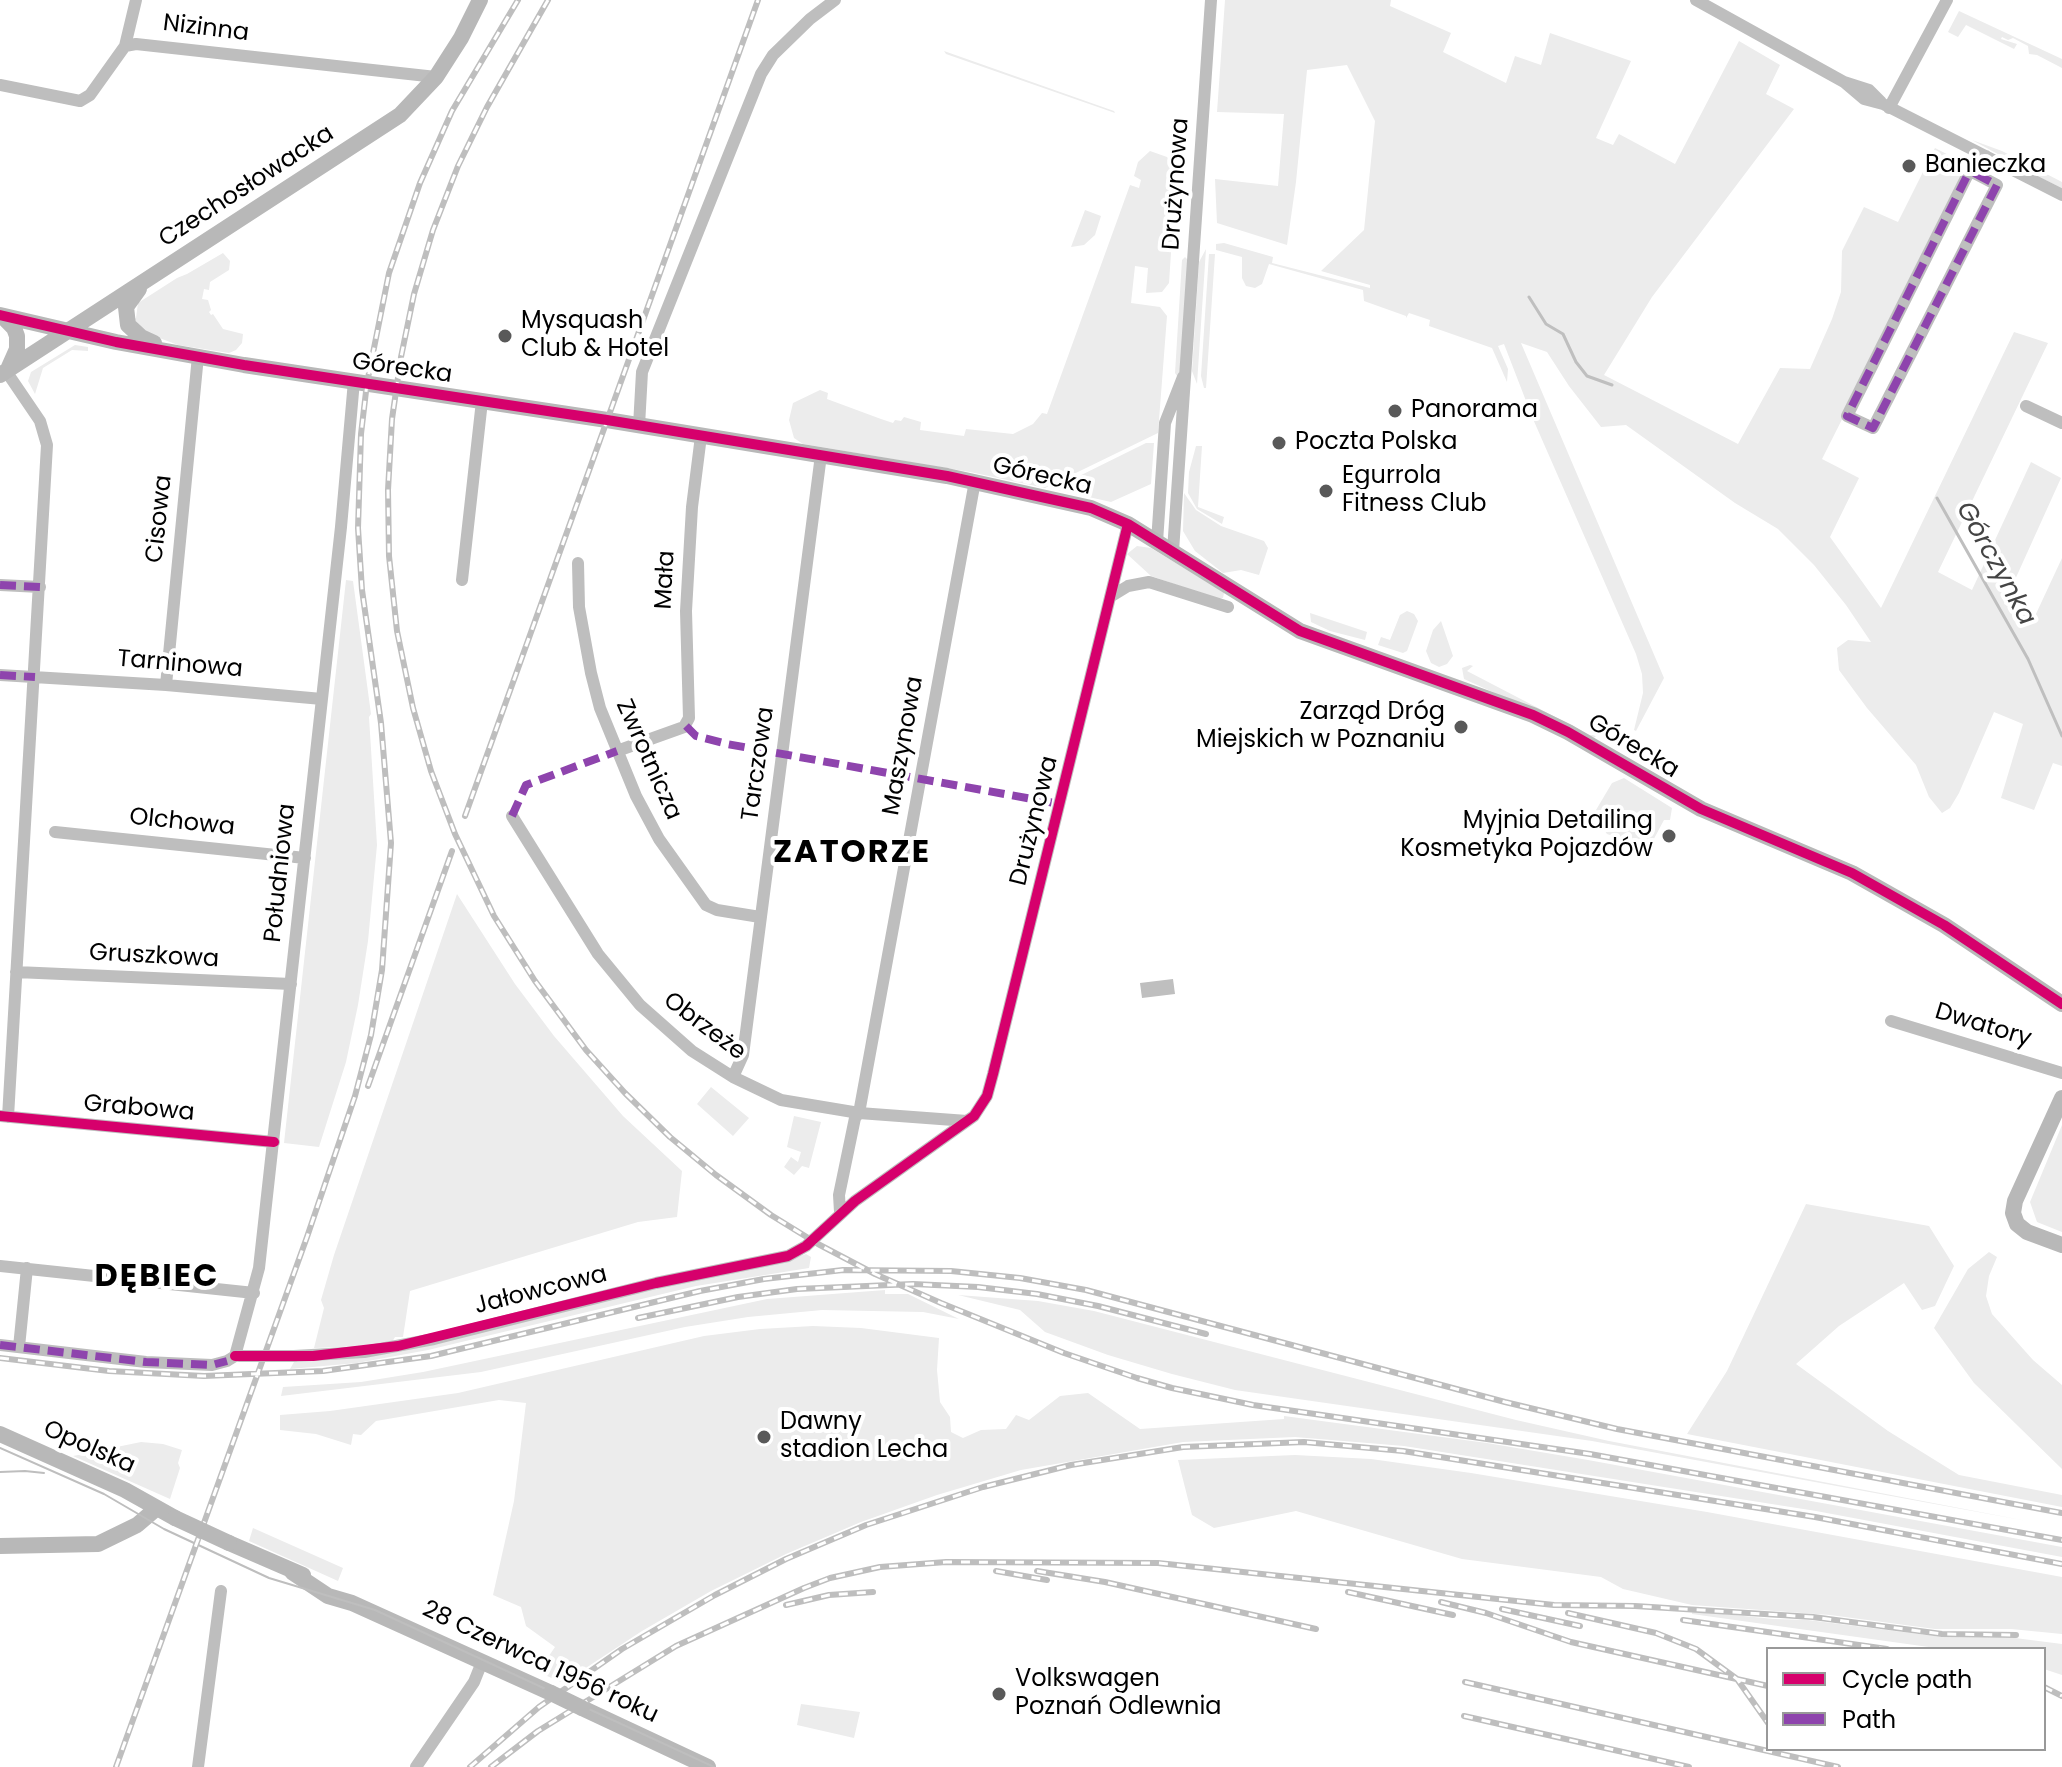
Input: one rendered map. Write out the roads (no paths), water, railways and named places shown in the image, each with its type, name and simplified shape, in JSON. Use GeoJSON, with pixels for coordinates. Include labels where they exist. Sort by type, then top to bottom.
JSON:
{"type":"FeatureCollection","features":[{"type":"Feature","properties":{"kind":"street"},"geometry":{"type":"LineString","coordinates":[[0,85],[75,102],[85,100],[125,46],[136,0]]}},
{"type":"Feature","properties":{"kind":"street","name":"Czechosłowacka"},"geometry":{"type":"LineString","coordinates":[[3,373],[389,124],[436,77],[480,0]]}},
{"type":"Feature","properties":{"kind":"street"},"geometry":{"type":"LineString","coordinates":[[639,426],[642,372],[761,74],[773,55],[835,0]]}},
{"type":"Feature","properties":{"kind":"street","name":"Drużynowa"},"geometry":{"type":"LineString","coordinates":[[1173,551],[1211,0]]}},
{"type":"Feature","properties":{"kind":"street"},"geometry":{"type":"LineString","coordinates":[[1886,106],[1947,0]]}},
{"type":"Feature","properties":{"kind":"street"},"geometry":{"type":"LineString","coordinates":[[1702,1],[1844,82],[1869,90],[1886,106],[2062,195]]}},
{"type":"Feature","properties":{"kind":"street","name":"Nizinna"},"geometry":{"type":"LineString","coordinates":[[125,46],[153,45],[436,77]]}},
{"type":"Feature","properties":{"kind":"street"},"geometry":{"type":"LineString","coordinates":[[1976,174],[1986,156]]}},
{"type":"Feature","properties":{"kind":"street"},"geometry":{"type":"LineString","coordinates":[[1970,170],[1976,174],[1997,185],[1873,428],[1847,416],[1970,170]]}},
{"type":"Feature","properties":{"kind":"street"},"geometry":{"type":"LineString","coordinates":[[150,277],[129,301],[126,314],[128,325],[141,337],[174,352]]}},
{"type":"Feature","properties":{"kind":"street"},"geometry":{"type":"LineString","coordinates":[[1,316],[14,328],[17,343],[15,355],[3,373],[40,421],[47,440],[35,677],[4,1116]]}},
{"type":"Feature","properties":{"kind":"street","name":"Górecka"},"geometry":{"type":"LineString","coordinates":[[1,316],[174,352],[975,481],[1091,508],[1128,524],[1300,631],[1533,715],[1701,809],[1852,873],[1944,925],[2062,1004]]}},
{"type":"Feature","properties":{"kind":"street","name":"Cisowa"},"geometry":{"type":"LineString","coordinates":[[166,685],[198,356]]}},
{"type":"Feature","properties":{"kind":"street","name":"Drużynowa"},"geometry":{"type":"LineString","coordinates":[[1157,542],[1165,423],[1186,370]]}},
{"type":"Feature","properties":{"kind":"street","name":"Południowa"},"geometry":{"type":"LineString","coordinates":[[234,1358],[259,1268],[354,381]]}},
{"type":"Feature","properties":{"kind":"street"},"geometry":{"type":"LineString","coordinates":[[462,580],[482,401]]}},
{"type":"Feature","properties":{"kind":"street"},"geometry":{"type":"LineString","coordinates":[[2026,406],[2062,423]]}},
{"type":"Feature","properties":{"kind":"street","name":"Mała"},"geometry":{"type":"LineString","coordinates":[[617,751],[686,726],[690,716],[686,611],[692,507],[701,436]]}},
{"type":"Feature","properties":{"kind":"street","name":"Tarczowa"},"geometry":{"type":"LineString","coordinates":[[733,1077],[743,1055],[821,455]]}},
{"type":"Feature","properties":{"kind":"street","name":"Maszynowa"},"geometry":{"type":"LineString","coordinates":[[859,1113],[975,481]]}},
{"type":"Feature","properties":{"kind":"street","name":"Drużynowa"},"geometry":{"type":"LineString","coordinates":[[967,1121],[980,1110],[987,1096],[1128,524]]}},
{"type":"Feature","properties":{"kind":"street","name":"Zwrotnicza"},"geometry":{"type":"LineString","coordinates":[[578,563],[579,607],[600,708],[659,839],[706,905],[717,910],[760,917]]}},
{"type":"Feature","properties":{"kind":"street"},"geometry":{"type":"LineString","coordinates":[[1110,597],[1128,586],[1149,582],[1228,607]]}},
{"type":"Feature","properties":{"kind":"street"},"geometry":{"type":"LineString","coordinates":[[0,585],[40,587]]}},
{"type":"Feature","properties":{"kind":"street","name":"Tarninowa"},"geometry":{"type":"LineString","coordinates":[[0,675],[322,699]]}},
{"type":"Feature","properties":{"kind":"street","name":"Obrzeże"},"geometry":{"type":"LineString","coordinates":[[512,816],[598,954],[640,1005],[692,1051],[733,1077],[781,1100],[859,1113],[967,1121]]}},
{"type":"Feature","properties":{"kind":"street","name":"Olchowa"},"geometry":{"type":"LineString","coordinates":[[55,832],[305,858]]}},
{"type":"Feature","properties":{"kind":"street","name":"Gruszkowa"},"geometry":{"type":"LineString","coordinates":[[16,972],[291,984]]}},
{"type":"Feature","properties":{"kind":"street","name":"Dwatory"},"geometry":{"type":"LineString","coordinates":[[1891,1021],[2062,1073]]}},
{"type":"Feature","properties":{"kind":"street"},"geometry":{"type":"LineString","coordinates":[[2062,1098],[2015,1201],[2013,1213],[2017,1224],[2027,1232],[2062,1245]]}},
{"type":"Feature","properties":{"kind":"street"},"geometry":{"type":"LineString","coordinates":[[840,1212],[839,1195],[855,1118],[859,1113]]}},
{"type":"Feature","properties":{"kind":"street","name":"Grabowa"},"geometry":{"type":"LineString","coordinates":[[4,1116],[274,1142]]}},
{"type":"Feature","properties":{"kind":"street","name":"Jałowcowa"},"geometry":{"type":"LineString","coordinates":[[0,1345],[146,1362],[212,1365],[234,1358],[364,1352],[434,1339],[656,1283],[788,1256],[806,1246],[840,1212],[967,1121]]}},
{"type":"Feature","properties":{"kind":"street"},"geometry":{"type":"LineString","coordinates":[[0,1266],[254,1293]]}},
{"type":"Feature","properties":{"kind":"street"},"geometry":{"type":"LineString","coordinates":[[19,1347],[27,1268]]}},
{"type":"Feature","properties":{"kind":"street","name":"Opolska"},"geometry":{"type":"LineString","coordinates":[[0,1434],[125,1490],[157,1508]]}},
{"type":"Feature","properties":{"kind":"street"},"geometry":{"type":"LineString","coordinates":[[0,1546],[98,1544],[130,1530],[157,1508]]}},
{"type":"Feature","properties":{"kind":"street","name":"28 Czerwca 1956 roku"},"geometry":{"type":"LineString","coordinates":[[157,1508],[292,1572],[328,1596],[352,1603],[551,1693],[699,1765]]}},
{"type":"Feature","properties":{"kind":"street"},"geometry":{"type":"LineString","coordinates":[[198,1767],[221,1591]]}},
{"type":"Feature","properties":{"kind":"street"},"geometry":{"type":"LineString","coordinates":[[416,1767],[474,1682],[482,1662]]}},
{"type":"Feature","properties":{"kind":"waterway","name":"Górczynka"},"geometry":{"type":"LineString","coordinates":[[1529,297],[1546,324],[1563,334],[1576,362],[1587,376],[1612,385]]}},
{"type":"Feature","properties":{"kind":"waterway","name":"Górczynka"},"geometry":{"type":"LineString","coordinates":[[1937,498],[2028,659],[2062,736]]}},
{"type":"Feature","properties":{"kind":"tram line"},"geometry":{"type":"LineString","coordinates":[[0,1448],[104,1494],[164,1529],[269,1578],[375,1610],[714,1767]]}},
{"type":"Feature","properties":{"kind":"tram line"},"geometry":{"type":"LineString","coordinates":[[0,1472],[44,1473]]}},
{"type":"Feature","properties":{"kind":"railway"},"geometry":{"type":"LineString","coordinates":[[116,1767],[307,1237],[355,1096],[371,1035],[382,970],[391,843],[381,723],[362,590],[358,528],[361,434],[367,383],[389,273],[420,183],[452,111],[518,0]]}},
{"type":"Feature","properties":{"kind":"railway"},"geometry":{"type":"LineString","coordinates":[[548,0],[487,107],[458,166],[433,230],[414,294],[392,419],[388,490],[389,556],[397,631],[413,708],[431,771],[455,834],[494,916],[535,981],[586,1050],[625,1093],[670,1137],[716,1175],[818,1244],[941,1303],[1064,1353],[1137,1378],[1253,1405],[1590,1454],[2062,1540]]}},
{"type":"Feature","properties":{"kind":"railway"},"geometry":{"type":"LineString","coordinates":[[465,816],[758,0]]}},
{"type":"Feature","properties":{"kind":"railway"},"geometry":{"type":"LineString","coordinates":[[368,1086],[452,851]]}},
{"type":"Feature","properties":{"kind":"railway"},"geometry":{"type":"LineString","coordinates":[[0,1358],[109,1371],[204,1376],[323,1371],[431,1356],[700,1291],[764,1279],[843,1270],[951,1271],[1020,1278],[1086,1290],[1617,1429],[2062,1513]]}},
{"type":"Feature","properties":{"kind":"railway"},"geometry":{"type":"LineString","coordinates":[[638,1318],[738,1297],[797,1289],[913,1284],[1037,1294],[1206,1334]]}},
{"type":"Feature","properties":{"kind":"railway"},"geometry":{"type":"LineString","coordinates":[[470,1767],[539,1707],[622,1649],[715,1595],[786,1559],[866,1525],[983,1487],[1071,1465],[1183,1447],[1304,1442],[1403,1451],[1815,1517],[2062,1564]]}},
{"type":"Feature","properties":{"kind":"railway"},"geometry":{"type":"LineString","coordinates":[[491,1767],[538,1731],[676,1646],[804,1588],[830,1578],[880,1567],[946,1562],[1158,1563],[1554,1605],[1635,1606],[1813,1617],[1942,1634],[2016,1635]]}},
{"type":"Feature","properties":{"kind":"railway"},"geometry":{"type":"LineString","coordinates":[[996,1571],[1047,1580]]}},
{"type":"Feature","properties":{"kind":"railway"},"geometry":{"type":"LineString","coordinates":[[1037,1571],[1105,1582],[1316,1629]]}},
{"type":"Feature","properties":{"kind":"railway"},"geometry":{"type":"LineString","coordinates":[[786,1605],[829,1595],[873,1592]]}},
{"type":"Feature","properties":{"kind":"railway"},"geometry":{"type":"LineString","coordinates":[[1348,1592],[1453,1615]]}},
{"type":"Feature","properties":{"kind":"railway"},"geometry":{"type":"LineString","coordinates":[[1441,1602],[1486,1613],[1571,1642],[1766,1686]]}},
{"type":"Feature","properties":{"kind":"railway"},"geometry":{"type":"LineString","coordinates":[[1502,1609],[1580,1626]]}},
{"type":"Feature","properties":{"kind":"railway"},"geometry":{"type":"LineString","coordinates":[[1568,1613],[1656,1633],[1696,1649],[1737,1679],[1766,1720]]}},
{"type":"Feature","properties":{"kind":"railway"},"geometry":{"type":"LineString","coordinates":[[1683,1620],[1873,1647]]}},
{"type":"Feature","properties":{"kind":"railway"},"geometry":{"type":"LineString","coordinates":[[1465,1682],[1766,1751]]}},
{"type":"Feature","properties":{"kind":"railway"},"geometry":{"type":"LineString","coordinates":[[2046,1688],[2062,1696]]}},
{"type":"Feature","properties":{"kind":"railway"},"geometry":{"type":"LineString","coordinates":[[1464,1716],[1689,1767]]}},
{"type":"Feature","properties":{"kind":"railway"},"geometry":{"type":"LineString","coordinates":[[1768,1751],[1838,1767]]}},
{"type":"Feature","properties":{"kind":"place","name":"Banieczka"},"geometry":{"type":"Point","coordinates":[1909,166]}},
{"type":"Feature","properties":{"kind":"place","name":"Mysquash Club & Hotel"},"geometry":{"type":"Point","coordinates":[505,336]}},
{"type":"Feature","properties":{"kind":"place","name":"Panorama"},"geometry":{"type":"Point","coordinates":[1395,411]}},
{"type":"Feature","properties":{"kind":"place","name":"Poczta Polska"},"geometry":{"type":"Point","coordinates":[1279,443]}},
{"type":"Feature","properties":{"kind":"place","name":"Egurrola Fitness Club"},"geometry":{"type":"Point","coordinates":[1326,491]}},
{"type":"Feature","properties":{"kind":"place","name":"Zarząd Dróg Miejskich w Poznaniu"},"geometry":{"type":"Point","coordinates":[1461,727]}},
{"type":"Feature","properties":{"kind":"place","name":"Myjnia Detailing Kosmetyka Pojazdów"},"geometry":{"type":"Point","coordinates":[1669,836]}},
{"type":"Feature","properties":{"kind":"place","name":"Dawny stadion Lecha"},"geometry":{"type":"Point","coordinates":[764,1437]}},
{"type":"Feature","properties":{"kind":"place","name":"Volkswagen Poznań Odlewnia"},"geometry":{"type":"Point","coordinates":[999,1694]}},
{"type":"Feature","properties":{"kind":"district","name":"ZATORZE"},"geometry":{"type":"Point","coordinates":[852,854]}},
{"type":"Feature","properties":{"kind":"district","name":"DĘBIEC"},"geometry":{"type":"Point","coordinates":[157,1278]}}]}
